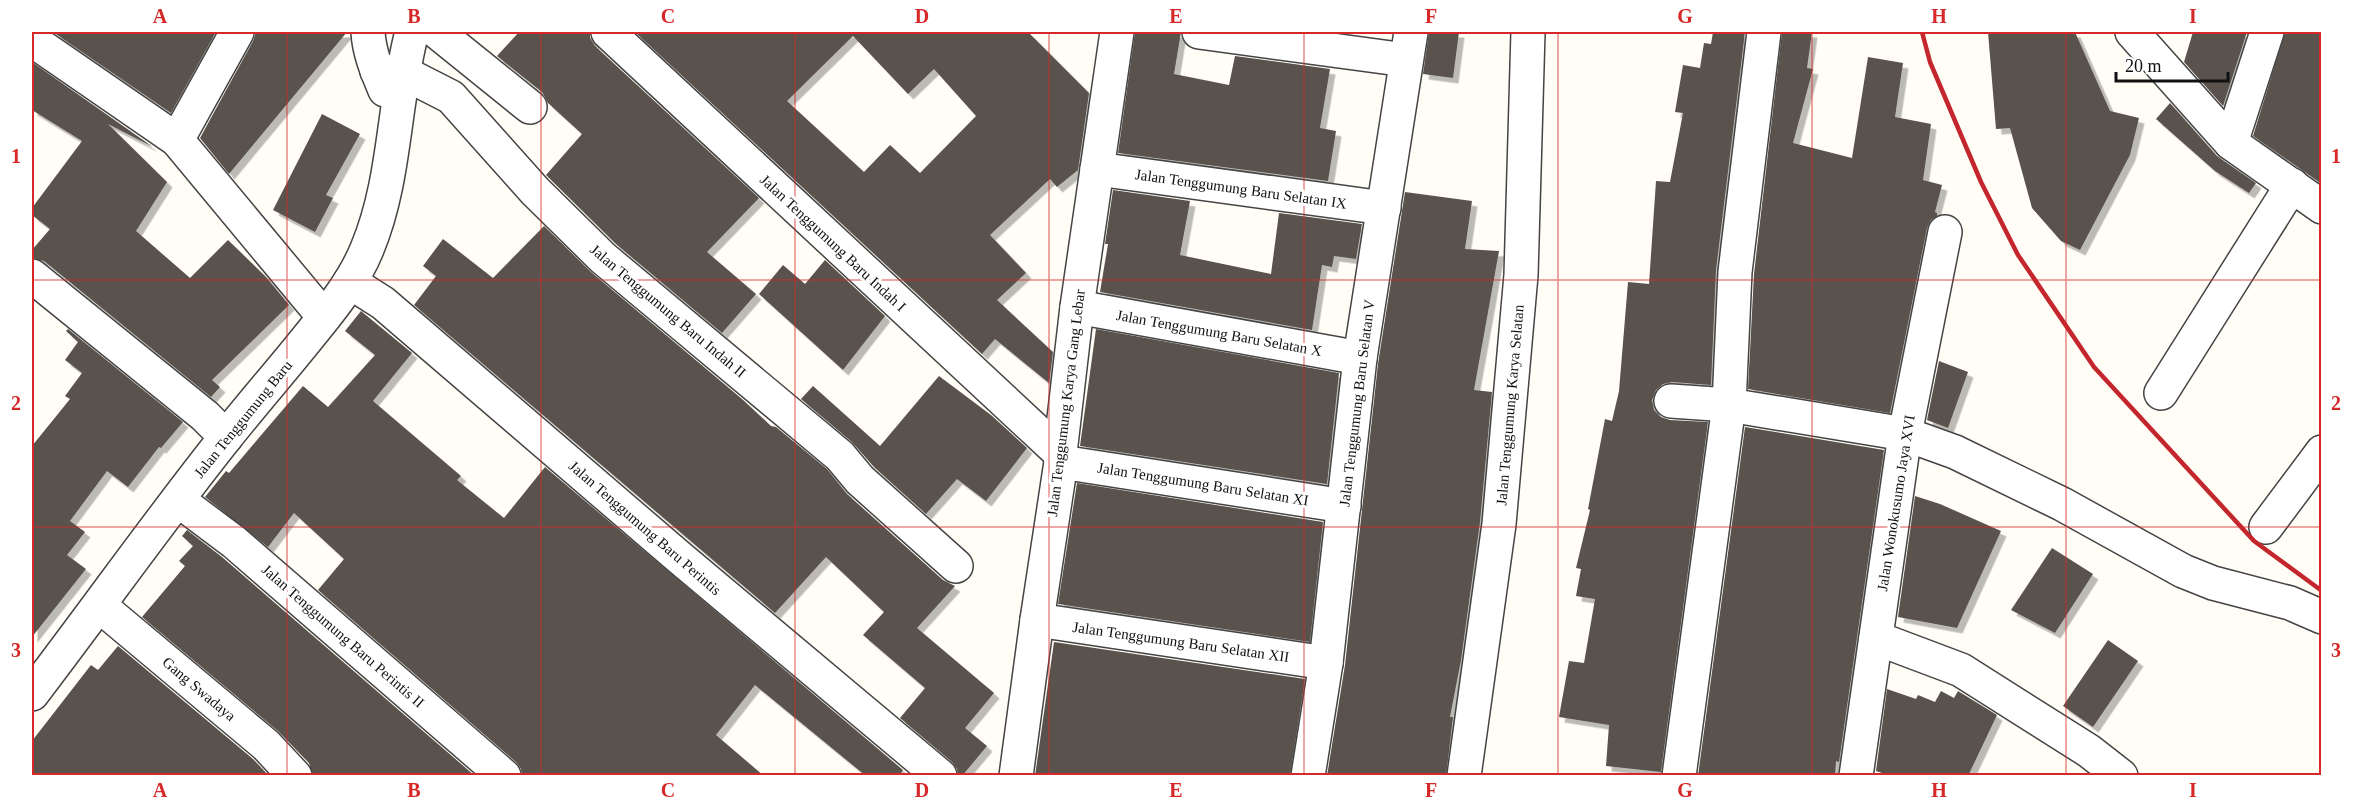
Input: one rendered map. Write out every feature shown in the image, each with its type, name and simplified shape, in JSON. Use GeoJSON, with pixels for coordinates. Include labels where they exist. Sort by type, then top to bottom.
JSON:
{"type":"FeatureCollection","features":[{"type":"Feature","properties":{"kind":"street","name":"Jalan Tenggumung Baru"},"geometry":{"type":"LineString","coordinates":[[32,694],[178,500],[216,427],[324,318],[350,282],[377,224],[386,191],[396,117],[389,72],[369,43],[368,32]]}},
{"type":"Feature","properties":{"kind":"street","name":"Jalan Tenggumung Baru"},"geometry":{"type":"LineString","coordinates":[[389,72],[412,32]]}},
{"type":"Feature","properties":{"kind":"street"},"geometry":{"type":"LineString","coordinates":[[437,32],[530,107]]}},
{"type":"Feature","properties":{"kind":"street","name":"Jalan Tenggumung Baru Indah I"},"geometry":{"type":"LineString","coordinates":[[608,32],[1061,457]]}},
{"type":"Feature","properties":{"kind":"street","name":"Jalan Tenggumung Karya Gang Lebar"},"geometry":{"type":"LineString","coordinates":[[1016,776],[1036,620],[1061,457],[1077,307],[1117,32]]}},
{"type":"Feature","properties":{"kind":"street"},"geometry":{"type":"LineString","coordinates":[[1199,32],[1408,46]]}},
{"type":"Feature","properties":{"kind":"street","name":"Jalan Tenggumung Karya Selatan"},"geometry":{"type":"LineString","coordinates":[[1464,776],[1499,524],[1521,275],[1528,32]]}},
{"type":"Feature","properties":{"kind":"street"},"geometry":{"type":"LineString","coordinates":[[1679,776],[1729,405],[1736,272],[1764,32]]}},
{"type":"Feature","properties":{"kind":"street"},"geometry":{"type":"LineString","coordinates":[[2132,32],[2231,143],[2322,207]]}},
{"type":"Feature","properties":{"kind":"street"},"geometry":{"type":"LineString","coordinates":[[2231,143],[2266,32]]}},
{"type":"Feature","properties":{"kind":"street"},"geometry":{"type":"LineString","coordinates":[[177,140],[225,36]]}},
{"type":"Feature","properties":{"kind":"street"},"geometry":{"type":"LineString","coordinates":[[32,40],[177,140],[324,318]]}},
{"type":"Feature","properties":{"kind":"street","name":"Jalan Tenggumung Baru Selatan V"},"geometry":{"type":"LineString","coordinates":[[1308,776],[1326,663],[1360,358],[1408,46]]}},
{"type":"Feature","properties":{"kind":"street","name":"Jalan Tenggumung Baru Indah II"},"geometry":{"type":"LineString","coordinates":[[389,72],[451,97],[535,191],[603,258],[840,456],[860,480],[956,566]]}},
{"type":"Feature","properties":{"kind":"street","name":"Jalan Tenggumung Baru Selatan IX"},"geometry":{"type":"LineString","coordinates":[[1097,169],[1384,208]]}},
{"type":"Feature","properties":{"kind":"street"},"geometry":{"type":"LineString","coordinates":[[2160,393],[2292,185]]}},
{"type":"Feature","properties":{"kind":"street","name":"Jalan Wonokusumo Jaya XVI"},"geometry":{"type":"LineString","coordinates":[[1856,776],[1905,434],[1945,232]]}},
{"type":"Feature","properties":{"kind":"street"},"geometry":{"type":"LineString","coordinates":[[32,276],[216,427]]}},
{"type":"Feature","properties":{"kind":"street","name":"Jalan Tenggumung Baru Perintis"},"geometry":{"type":"LineString","coordinates":[[350,282],[383,303],[920,768]]}},
{"type":"Feature","properties":{"kind":"street","name":"Jalan Tenggumung Baru Selatan X"},"geometry":{"type":"LineString","coordinates":[[1077,307],[1360,358]]}},
{"type":"Feature","properties":{"kind":"street"},"geometry":{"type":"LineString","coordinates":[[1671,401],[1729,405],[1905,434],[1955,452],[2062,504],[2183,571],[2213,584],[2290,603],[2322,617]]}},
{"type":"Feature","properties":{"kind":"street"},"geometry":{"type":"LineString","coordinates":[[2266,527],[2322,452]]}},
{"type":"Feature","properties":{"kind":"street","name":"Jalan Tenggumung Baru Selatan XI"},"geometry":{"type":"LineString","coordinates":[[1061,457],[1344,506]]}},
{"type":"Feature","properties":{"kind":"street","name":"Jalan Tenggumung Baru Perintis II"},"geometry":{"type":"LineString","coordinates":[[178,500],[243,550],[504,776]]}},
{"type":"Feature","properties":{"kind":"street","name":"Gang Swadaya"},"geometry":{"type":"LineString","coordinates":[[99,606],[266,745],[295,776]]}},
{"type":"Feature","properties":{"kind":"street","name":"Jalan Tenggumung Baru Selatan XII"},"geometry":{"type":"LineString","coordinates":[[1036,620],[1326,663]]}},
{"type":"Feature","properties":{"kind":"street"},"geometry":{"type":"LineString","coordinates":[[1876,638],[1961,670],[2088,751],[2121,776]]}},
{"type":"Feature","properties":{"kind":"building"},"geometry":{"type":"Polygon","coordinates":[[[53,32],[216,32],[171,113],[53,32]]]}},
{"type":"Feature","properties":{"kind":"building"},"geometry":{"type":"Polygon","coordinates":[[[256,32],[347,32],[229,174],[200,138],[256,32]]]}},
{"type":"Feature","properties":{"kind":"building"},"geometry":{"type":"Polygon","coordinates":[[[519,32],[590,32],[590,38],[595,46],[759,198],[707,252],[756,294],[722,333],[616,244],[546,175],[582,134],[548,103],[542,92],[497,56],[519,32]]]}},
{"type":"Feature","properties":{"kind":"building"},"geometry":{"type":"Polygon","coordinates":[[[635,32],[1028,32],[1089,93],[1078,170],[1057,187],[1050,179],[990,235],[1026,273],[997,300],[1053,352],[1049,383],[995,339],[982,354],[635,32]],[[853,36],[787,101],[864,172],[890,145],[920,173],[976,116],[934,69],[908,94],[853,36]]]}},
{"type":"Feature","properties":{"kind":"building"},"geometry":{"type":"Polygon","coordinates":[[[1135,32],[1181,32],[1174,74],[1229,85],[1235,56],[1330,69],[1320,128],[1336,131],[1328,181],[1118,153],[1135,32]]]}},
{"type":"Feature","properties":{"kind":"building"},"geometry":{"type":"Polygon","coordinates":[[[1429,32],[1459,32],[1453,78],[1423,74],[1429,32]]]}},
{"type":"Feature","properties":{"kind":"building"},"geometry":{"type":"Polygon","coordinates":[[[1713,32],[1745,32],[1716,270],[1711,385],[1672,382],[1663,384],[1656,390],[1652,400],[1654,410],[1661,417],[1670,420],[1708,422],[1661,772],[1606,766],[1609,725],[1559,717],[1569,661],[1584,663],[1595,599],[1576,596],[1581,569],[1576,568],[1590,510],[1588,509],[1605,419],[1612,421],[1619,391],[1628,282],[1649,284],[1656,181],[1670,182],[1683,113],[1675,112],[1683,65],[1700,68],[1704,43],[1711,44],[1713,32]]]}},
{"type":"Feature","properties":{"kind":"building"},"geometry":{"type":"Polygon","coordinates":[[[1782,32],[1812,32],[1807,68],[1813,69],[1793,143],[1852,158],[1868,57],[1903,63],[1895,117],[1931,124],[1923,180],[1942,185],[1935,212],[1937,216],[1931,220],[1927,228],[1890,413],[1748,389],[1754,274],[1782,32]]]}},
{"type":"Feature","properties":{"kind":"building"},"geometry":{"type":"Polygon","coordinates":[[[1988,32],[2075,32],[2110,111],[2139,118],[2130,155],[2080,250],[2061,241],[2032,208],[2010,128],[1996,129],[1988,32]]]}},
{"type":"Feature","properties":{"kind":"building"},"geometry":{"type":"Polygon","coordinates":[[[2193,32],[2247,32],[2223,106],[2184,62],[2193,32]]]}},
{"type":"Feature","properties":{"kind":"building"},"geometry":{"type":"Polygon","coordinates":[[[2285,32],[2322,32],[2322,184],[2253,136],[2285,32]]]}},
{"type":"Feature","properties":{"kind":"building"},"geometry":{"type":"Polygon","coordinates":[[[32,62],[153,147],[108,124],[167,182],[136,231],[190,278],[228,240],[266,277],[289,305],[212,380],[220,387],[211,397],[44,261],[32,258],[32,250],[50,229],[32,215],[32,208],[82,141],[32,110],[32,62]]]}},
{"type":"Feature","properties":{"kind":"building"},"geometry":{"type":"Polygon","coordinates":[[[2170,103],[2217,156],[2256,183],[2249,193],[2215,171],[2156,119],[2170,103]]]}},
{"type":"Feature","properties":{"kind":"building"},"geometry":{"type":"Polygon","coordinates":[[[322,114],[360,134],[326,195],[333,198],[315,232],[273,210],[322,114]]]}},
{"type":"Feature","properties":{"kind":"building"},"geometry":{"type":"Polygon","coordinates":[[[1113,190],[1190,201],[1180,255],[1271,274],[1279,213],[1362,224],[1356,259],[1334,256],[1332,267],[1322,265],[1312,330],[1100,292],[1108,244],[1105,244],[1113,190]]]}},
{"type":"Feature","properties":{"kind":"building"},"geometry":{"type":"Polygon","coordinates":[[[1405,192],[1472,201],[1465,249],[1499,251],[1474,390],[1492,392],[1480,522],[1461,660],[1450,717],[1453,717],[1446,776],[1327,776],[1345,665],[1378,364],[1405,192]]]}},
{"type":"Feature","properties":{"kind":"building"},"geometry":{"type":"Polygon","coordinates":[[[544,226],[591,272],[771,426],[776,427],[827,469],[847,494],[943,580],[955,586],[917,628],[994,693],[965,728],[987,746],[962,776],[958,776],[957,769],[952,762],[900,718],[925,688],[863,635],[884,612],[826,557],[775,613],[414,305],[436,276],[423,266],[443,239],[493,278],[544,226]]]}},
{"type":"Feature","properties":{"kind":"building"},"geometry":{"type":"Polygon","coordinates":[[[825,260],[885,316],[843,370],[759,294],[783,265],[805,284],[825,260]]]}},
{"type":"Feature","properties":{"kind":"building"},"geometry":{"type":"Polygon","coordinates":[[[361,311],[412,353],[373,401],[461,476],[457,480],[504,518],[545,467],[903,770],[899,776],[866,776],[755,685],[716,735],[764,776],[522,776],[521,769],[516,762],[318,590],[344,559],[294,513],[268,547],[205,497],[226,471],[229,473],[303,386],[328,407],[375,355],[345,331],[361,311]]]}},
{"type":"Feature","properties":{"kind":"building"},"geometry":{"type":"Polygon","coordinates":[[[68,329],[183,422],[161,448],[159,447],[128,487],[107,471],[70,521],[85,532],[67,555],[86,569],[32,637],[32,446],[70,399],[65,396],[82,373],[65,360],[78,342],[66,331],[68,329]]]}},
{"type":"Feature","properties":{"kind":"building"},"geometry":{"type":"Polygon","coordinates":[[[1096,329],[1339,373],[1327,484],[1080,446],[1096,329]]]}},
{"type":"Feature","properties":{"kind":"building"},"geometry":{"type":"Polygon","coordinates":[[[1939,361],[1968,372],[1948,428],[1927,420],[1939,361]]]}},
{"type":"Feature","properties":{"kind":"building"},"geometry":{"type":"Polygon","coordinates":[[[939,376],[991,415],[1027,448],[986,501],[957,479],[926,514],[874,467],[852,442],[801,399],[813,386],[880,446],[939,376]]]}},
{"type":"Feature","properties":{"kind":"building"},"geometry":{"type":"Polygon","coordinates":[[[1745,427],[1884,450],[1839,762],[1836,761],[1835,776],[1698,776],[1745,427]]]}},
{"type":"Feature","properties":{"kind":"building"},"geometry":{"type":"Polygon","coordinates":[[[1077,483],[1323,522],[1310,642],[1058,604],[1077,483]]]}},
{"type":"Feature","properties":{"kind":"building"},"geometry":{"type":"Polygon","coordinates":[[[1915,496],[1940,504],[2001,531],[1957,628],[1898,617],[1915,496]]]}},
{"type":"Feature","properties":{"kind":"building"},"geometry":{"type":"Polygon","coordinates":[[[187,530],[222,557],[475,776],[313,776],[309,763],[278,731],[142,617],[185,566],[179,561],[193,546],[182,536],[187,530]]]}},
{"type":"Feature","properties":{"kind":"building"},"geometry":{"type":"Polygon","coordinates":[[[2052,548],[2093,574],[2055,633],[2011,610],[2052,548]]]}},
{"type":"Feature","properties":{"kind":"building"},"geometry":{"type":"Polygon","coordinates":[[[2108,640],[2138,661],[2093,727],[2063,706],[2108,640]]]}},
{"type":"Feature","properties":{"kind":"building"},"geometry":{"type":"Polygon","coordinates":[[[1054,642],[1305,679],[1290,776],[1035,776],[1054,642]]]}},
{"type":"Feature","properties":{"kind":"building"},"geometry":{"type":"Polygon","coordinates":[[[118,646],[253,759],[269,776],[32,776],[32,741],[91,665],[98,670],[118,646]]]}},
{"type":"Feature","properties":{"kind":"building"},"geometry":{"type":"Polygon","coordinates":[[[1887,689],[1916,699],[1918,695],[1935,702],[1941,691],[1954,698],[1958,691],[1997,715],[1968,776],[1891,776],[1876,771],[1887,689]]]}},
{"type":"Feature","properties":{"kind":"railway"},"geometry":{"type":"LineString","coordinates":[[1922,32],[1930,62],[1981,182],[2018,255],[2094,367],[2254,541],[2322,591]]}}]}
